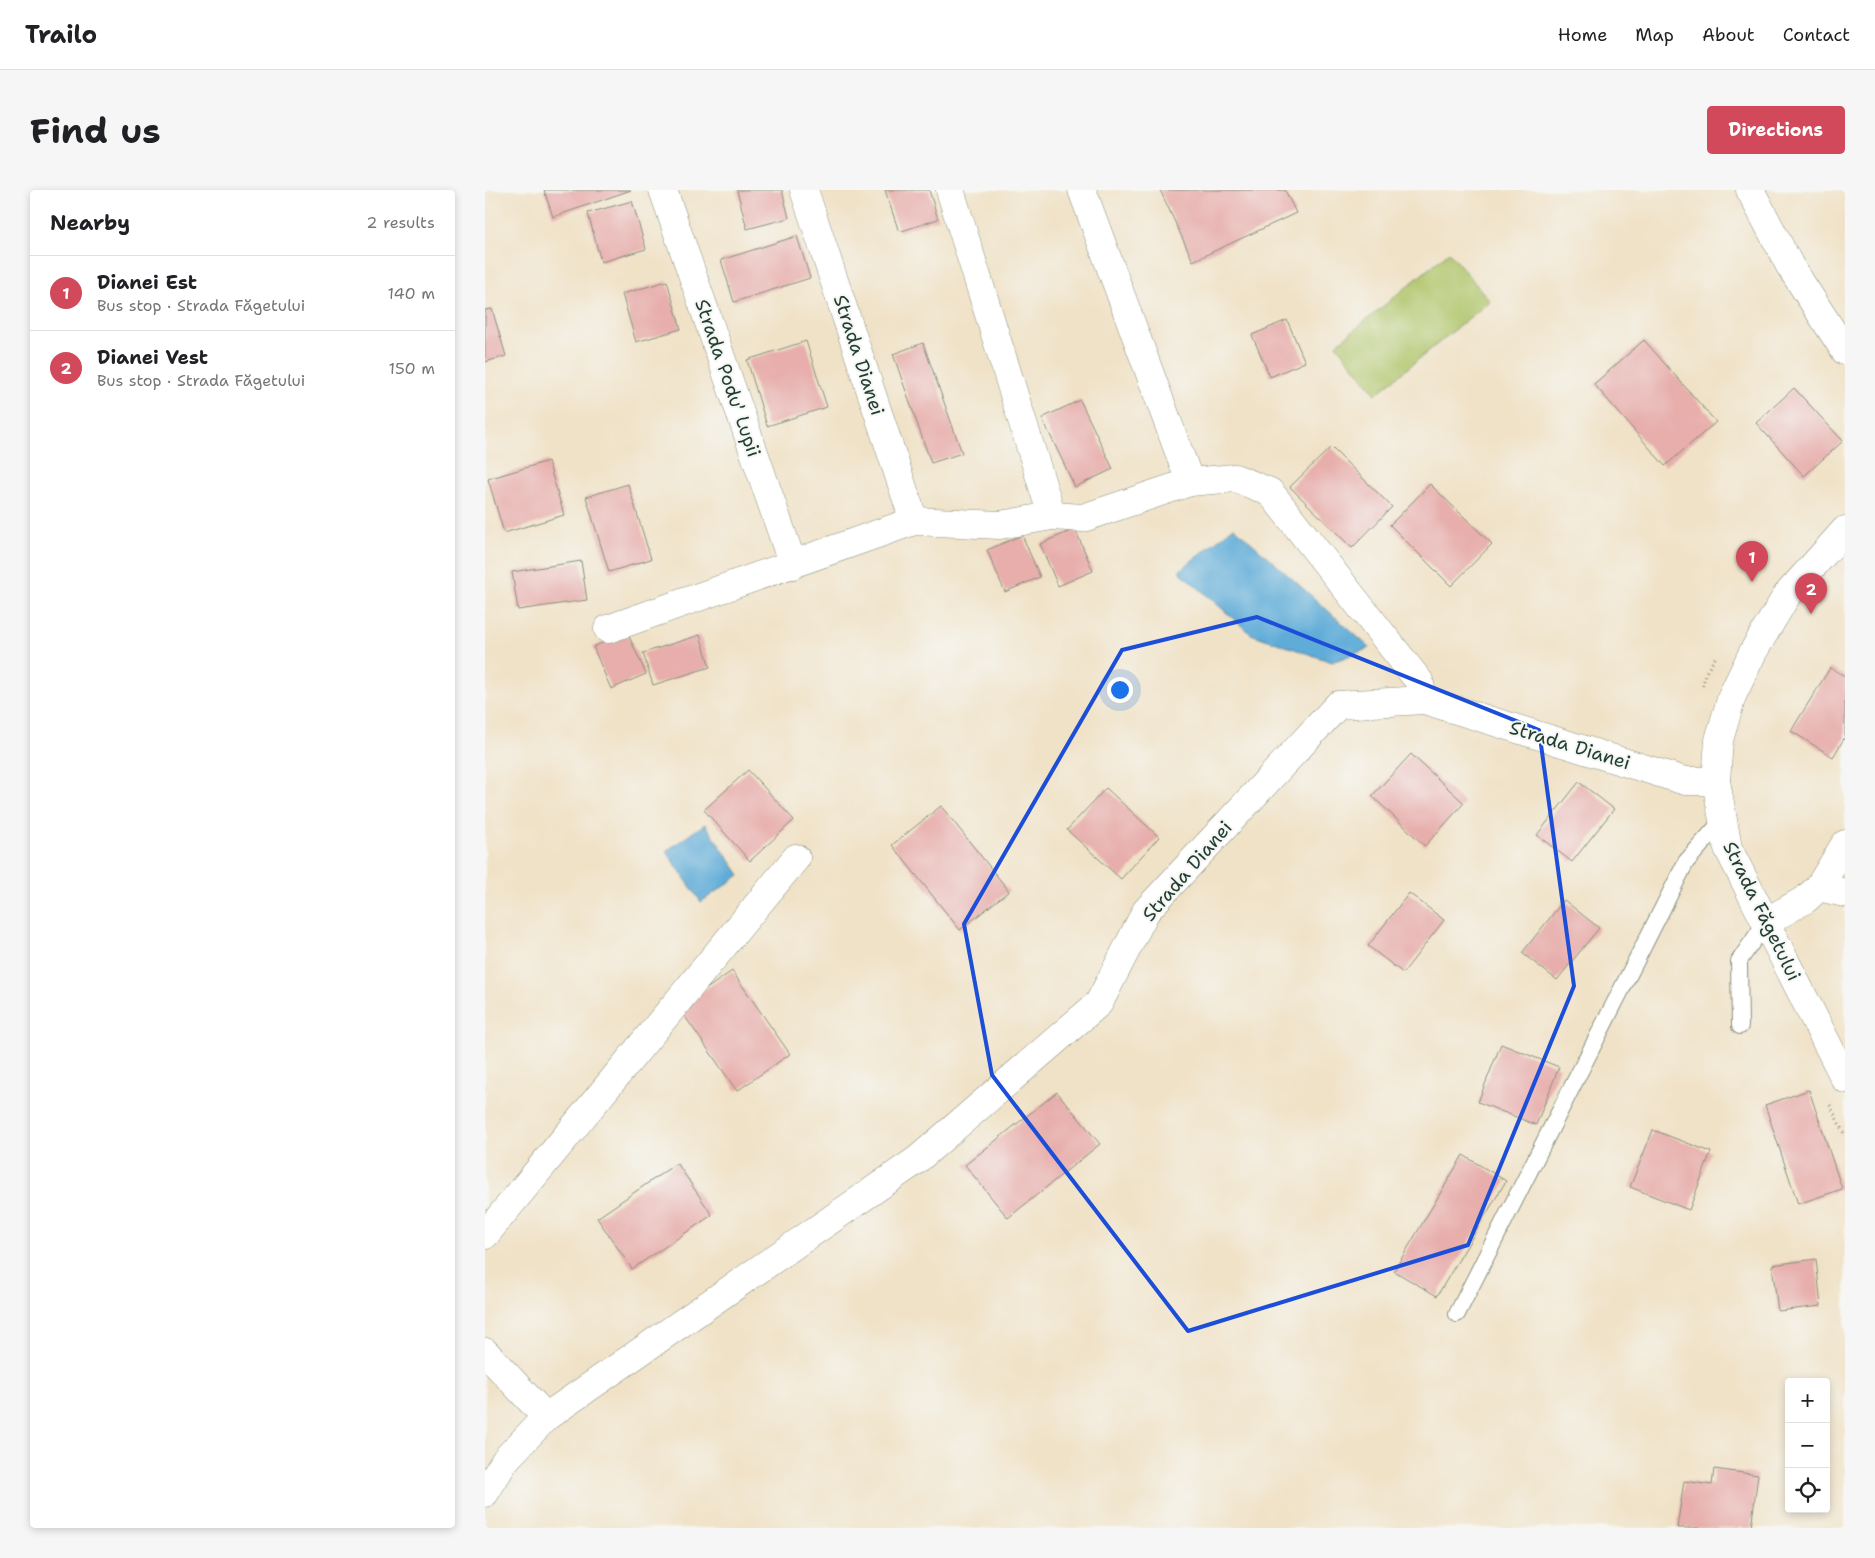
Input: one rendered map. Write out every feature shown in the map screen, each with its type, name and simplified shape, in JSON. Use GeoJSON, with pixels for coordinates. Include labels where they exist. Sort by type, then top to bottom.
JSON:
{"type":"FeatureCollection","features":[{"type":"Feature","properties":{"kind":"street","name":"Strada Podu' Lupii"},"geometry":{"type":"LineString","coordinates":[[663,190],[793,566]]}},
{"type":"Feature","properties":{"kind":"street","name":"Strada Dianei"},"geometry":{"type":"LineString","coordinates":[[804,190],[914,521]]}},
{"type":"Feature","properties":{"kind":"street"},"geometry":{"type":"LineString","coordinates":[[950,190],[1052,516]]}},
{"type":"Feature","properties":{"kind":"street"},"geometry":{"type":"LineString","coordinates":[[1082,190],[1190,482]]}},
{"type":"Feature","properties":{"kind":"street"},"geometry":{"type":"LineString","coordinates":[[1750,190],[1790,266],[1845,351]]}},
{"type":"Feature","properties":{"kind":"street"},"geometry":{"type":"LineString","coordinates":[[608,629],[793,566],[914,521],[1000,525],[1052,516],[1083,518],[1190,482],[1235,478],[1270,492],[1419,681],[1424,700]]}},
{"type":"Feature","properties":{"kind":"street","name":"Strada Făgetului"},"geometry":{"type":"LineString","coordinates":[[1845,530],[1787,595],[1753,652],[1732,696],[1719,740],[1717,781],[1722,821],[1728,848],[1845,1079]]}},
{"type":"Feature","properties":{"kind":"street","name":"Strada Dianei"},"geometry":{"type":"LineString","coordinates":[[485,1494],[506,1459],[546,1417],[917,1160],[1099,1003],[1146,911],[1338,705],[1424,700],[1685,781],[1717,781]]}},
{"type":"Feature","properties":{"kind":"street"},"geometry":{"type":"LineString","coordinates":[[1766,922],[1806,899],[1819,887],[1845,844]]}},
{"type":"Feature","properties":{"kind":"street"},"geometry":{"type":"LineString","coordinates":[[485,1235],[796,858]]}},
{"type":"Feature","properties":{"kind":"street"},"geometry":{"type":"LineString","coordinates":[[1819,887],[1845,893]]}},
{"type":"Feature","properties":{"kind":"street"},"geometry":{"type":"LineString","coordinates":[[485,1352],[546,1417]]}},
{"type":"Feature","properties":{"kind":"lane"},"geometry":{"type":"LineString","coordinates":[[1457,1314],[1686,862],[1722,821]]}},
{"type":"Feature","properties":{"kind":"lane"},"geometry":{"type":"LineString","coordinates":[[1740,1026],[1739,961],[1766,922]]}},
{"type":"Feature","properties":{"kind":"path"},"geometry":{"type":"LineString","coordinates":[[1701,694],[1705,674],[1720,651]]}},
{"type":"Feature","properties":{"kind":"path"},"geometry":{"type":"LineString","coordinates":[[1829,1101],[1845,1136]]}},
{"type":"Feature","properties":{"kind":"highlighted area"},"geometry":{"type":"Polygon","coordinates":[[[1257,617],[1539,730],[1574,986],[1468,1245],[1188,1331],[992,1075],[964,924],[1122,650],[1257,617]]]}},
{"type":"Feature","properties":{"kind":"green space"},"geometry":{"type":"Polygon","coordinates":[[[1449,252],[1490,301],[1376,394],[1336,345],[1449,252]]]}},
{"type":"Feature","properties":{"kind":"water"},"geometry":{"type":"Polygon","coordinates":[[[1234,527],[1370,648],[1332,662],[1251,634],[1179,571],[1234,527]]]}},
{"type":"Feature","properties":{"kind":"water"},"geometry":{"type":"Polygon","coordinates":[[[705,824],[740,875],[701,902],[666,851],[705,824]]]}},
{"type":"Feature","properties":{"kind":"building"},"geometry":{"type":"Polygon","coordinates":[[[544,190],[631,190],[553,217],[544,190]]]}},
{"type":"Feature","properties":{"kind":"building"},"geometry":{"type":"Polygon","coordinates":[[[737,190],[782,190],[789,218],[747,229],[737,190]]]}},
{"type":"Feature","properties":{"kind":"building"},"geometry":{"type":"Polygon","coordinates":[[[885,190],[929,190],[938,219],[899,232],[885,190]]]}},
{"type":"Feature","properties":{"kind":"building"},"geometry":{"type":"Polygon","coordinates":[[[1160,190],[1285,190],[1296,213],[1193,261],[1160,190]]]}},
{"type":"Feature","properties":{"kind":"building"},"geometry":{"type":"Polygon","coordinates":[[[632,201],[646,249],[601,262],[588,213],[632,201]]]}},
{"type":"Feature","properties":{"kind":"building"},"geometry":{"type":"Polygon","coordinates":[[[797,236],[810,278],[734,302],[721,260],[797,236]]]}},
{"type":"Feature","properties":{"kind":"building"},"geometry":{"type":"Polygon","coordinates":[[[667,281],[681,329],[636,342],[622,294],[667,281]]]}},
{"type":"Feature","properties":{"kind":"building"},"geometry":{"type":"Polygon","coordinates":[[[492,309],[506,356],[485,362],[485,310],[492,309]]]}},
{"type":"Feature","properties":{"kind":"building"},"geometry":{"type":"Polygon","coordinates":[[[1287,320],[1305,362],[1270,377],[1252,335],[1287,320]]]}},
{"type":"Feature","properties":{"kind":"building"},"geometry":{"type":"Polygon","coordinates":[[[1644,340],[1716,422],[1665,466],[1594,384],[1644,340]]]}},
{"type":"Feature","properties":{"kind":"building"},"geometry":{"type":"Polygon","coordinates":[[[806,341],[827,407],[767,426],[747,360],[806,341]]]}},
{"type":"Feature","properties":{"kind":"building"},"geometry":{"type":"Polygon","coordinates":[[[923,343],[962,453],[931,463],[893,354],[923,343]]]}},
{"type":"Feature","properties":{"kind":"building"},"geometry":{"type":"Polygon","coordinates":[[[1794,388],[1843,441],[1804,476],[1756,423],[1794,388]]]}},
{"type":"Feature","properties":{"kind":"building"},"geometry":{"type":"Polygon","coordinates":[[[1080,400],[1113,469],[1075,487],[1042,418],[1080,400]]]}},
{"type":"Feature","properties":{"kind":"building"},"geometry":{"type":"Polygon","coordinates":[[[1331,447],[1392,507],[1352,548],[1290,487],[1331,447]]]}},
{"type":"Feature","properties":{"kind":"building"},"geometry":{"type":"Polygon","coordinates":[[[548,461],[564,515],[504,533],[488,479],[548,461]]]}},
{"type":"Feature","properties":{"kind":"building"},"geometry":{"type":"Polygon","coordinates":[[[628,484],[651,559],[609,572],[586,497],[628,484]]]}},
{"type":"Feature","properties":{"kind":"building"},"geometry":{"type":"Polygon","coordinates":[[[1430,484],[1492,544],[1451,586],[1390,525],[1430,484]]]}},
{"type":"Feature","properties":{"kind":"building"},"geometry":{"type":"Polygon","coordinates":[[[1075,529],[1093,571],[1058,586],[1040,544],[1075,529]]]}},
{"type":"Feature","properties":{"kind":"building"},"geometry":{"type":"Polygon","coordinates":[[[1022,535],[1040,577],[1005,592],[987,550],[1022,535]]]}},
{"type":"Feature","properties":{"kind":"building"},"geometry":{"type":"Polygon","coordinates":[[[581,561],[587,600],[518,610],[512,572],[581,561]]]}},
{"type":"Feature","properties":{"kind":"building"},"geometry":{"type":"Polygon","coordinates":[[[627,632],[646,674],[611,689],[593,647],[627,632]]]}},
{"type":"Feature","properties":{"kind":"building"},"geometry":{"type":"Polygon","coordinates":[[[700,635],[710,667],[653,685],[643,653],[700,635]]]}},
{"type":"Feature","properties":{"kind":"building"},"geometry":{"type":"Polygon","coordinates":[[[1830,668],[1845,676],[1845,737],[1833,757],[1791,731],[1830,668]]]}},
{"type":"Feature","properties":{"kind":"building"},"geometry":{"type":"Polygon","coordinates":[[[1411,754],[1464,803],[1425,846],[1372,796],[1411,754]]]}},
{"type":"Feature","properties":{"kind":"building"},"geometry":{"type":"Polygon","coordinates":[[[748,770],[794,820],[750,861],[704,810],[748,770]]]}},
{"type":"Feature","properties":{"kind":"building"},"geometry":{"type":"Polygon","coordinates":[[[1579,782],[1614,809],[1572,862],[1537,835],[1579,782]]]}},
{"type":"Feature","properties":{"kind":"building"},"geometry":{"type":"Polygon","coordinates":[[[1106,788],[1159,837],[1121,879],[1067,830],[1106,788]]]}},
{"type":"Feature","properties":{"kind":"building"},"geometry":{"type":"Polygon","coordinates":[[[941,806],[1009,891],[960,930],[892,845],[941,806]]]}},
{"type":"Feature","properties":{"kind":"building"},"geometry":{"type":"Polygon","coordinates":[[[1409,893],[1444,920],[1403,973],[1368,946],[1409,893]]]}},
{"type":"Feature","properties":{"kind":"building"},"geometry":{"type":"Polygon","coordinates":[[[1564,900],[1599,928],[1557,980],[1522,953],[1564,900]]]}},
{"type":"Feature","properties":{"kind":"building"},"geometry":{"type":"Polygon","coordinates":[[[732,971],[790,1054],[737,1091],[679,1008],[732,971]]]}},
{"type":"Feature","properties":{"kind":"building"},"geometry":{"type":"Polygon","coordinates":[[[1501,1044],[1559,1067],[1536,1125],[1478,1102],[1501,1044]]]}},
{"type":"Feature","properties":{"kind":"building"},"geometry":{"type":"Polygon","coordinates":[[[1809,1090],[1842,1189],[1798,1204],[1765,1105],[1809,1090]]]}},
{"type":"Feature","properties":{"kind":"building"},"geometry":{"type":"Polygon","coordinates":[[[1057,1092],[1100,1144],[1008,1218],[965,1165],[1057,1092]]]}},
{"type":"Feature","properties":{"kind":"building"},"geometry":{"type":"Polygon","coordinates":[[[1653,1130],[1711,1152],[1689,1210],[1630,1187],[1653,1130]]]}},
{"type":"Feature","properties":{"kind":"building"},"geometry":{"type":"Polygon","coordinates":[[[1463,1155],[1506,1181],[1437,1296],[1394,1271],[1463,1155]]]}},
{"type":"Feature","properties":{"kind":"building"},"geometry":{"type":"Polygon","coordinates":[[[677,1163],[712,1215],[632,1269],[597,1218],[677,1163]]]}},
{"type":"Feature","properties":{"kind":"building"},"geometry":{"type":"Polygon","coordinates":[[[1816,1259],[1821,1306],[1778,1311],[1772,1265],[1816,1259]]]}},
{"type":"Feature","properties":{"kind":"building"},"geometry":{"type":"Polygon","coordinates":[[[1714,1469],[1758,1475],[1751,1528],[1677,1528],[1684,1481],[1712,1485],[1714,1469]]]}},
{"type":"Feature","properties":{"kind":"place","name":"Dianei Est"},"geometry":{"type":"Point","coordinates":[1752,582]}},
{"type":"Feature","properties":{"kind":"place","name":"Dianei Vest"},"geometry":{"type":"Point","coordinates":[1811,614]}}]}
